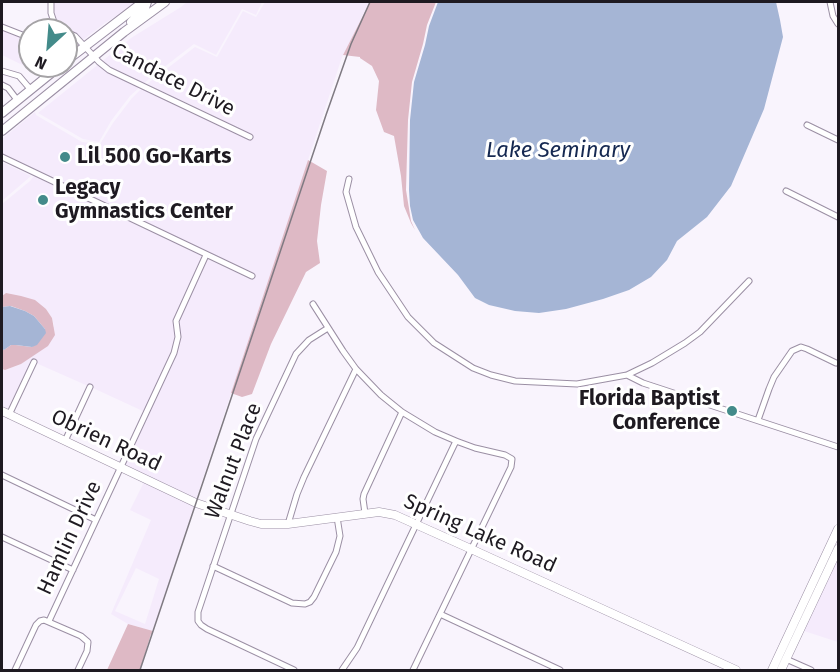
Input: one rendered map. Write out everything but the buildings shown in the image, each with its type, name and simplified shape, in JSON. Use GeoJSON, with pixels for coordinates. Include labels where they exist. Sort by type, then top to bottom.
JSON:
{"type":"FeatureCollection","features":[{"type":"Feature","properties":{"kind":"main road"},"geometry":{"type":"LineString","coordinates":[[124,32],[146,6],[145,2]]}},
{"type":"Feature","properties":{"kind":"main road"},"geometry":{"type":"LineString","coordinates":[[78,51],[145,2]]}},
{"type":"Feature","properties":{"kind":"main road"},"geometry":{"type":"LineString","coordinates":[[2,131],[124,32],[165,2]]}},
{"type":"Feature","properties":{"kind":"main road"},"geometry":{"type":"LineString","coordinates":[[2,113],[46,78]]}},
{"type":"Feature","properties":{"kind":"street"},"geometry":{"type":"LineString","coordinates":[[50,2],[53,18]]}},
{"type":"Feature","properties":{"kind":"street"},"geometry":{"type":"LineString","coordinates":[[830,2],[833,16],[838,24]]}},
{"type":"Feature","properties":{"kind":"street"},"geometry":{"type":"LineString","coordinates":[[2,27],[18,33]]}},
{"type":"Feature","properties":{"kind":"street","name":"Candace Drive"},"geometry":{"type":"LineString","coordinates":[[78,39],[93,57],[109,70],[250,137]]}},
{"type":"Feature","properties":{"kind":"street"},"geometry":{"type":"LineString","coordinates":[[2,71],[19,76],[31,90]]}},
{"type":"Feature","properties":{"kind":"street"},"geometry":{"type":"LineString","coordinates":[[2,85],[8,88],[18,100]]}},
{"type":"Feature","properties":{"kind":"street"},"geometry":{"type":"LineString","coordinates":[[807,125],[838,140]]}},
{"type":"Feature","properties":{"kind":"street"},"geometry":{"type":"LineString","coordinates":[[2,158],[252,276]]}},
{"type":"Feature","properties":{"kind":"street"},"geometry":{"type":"LineString","coordinates":[[349,179],[346,192],[356,227],[378,272],[408,317],[434,343],[473,368],[491,375],[515,381],[577,384],[627,375],[693,338],[749,282]]}},
{"type":"Feature","properties":{"kind":"street"},"geometry":{"type":"LineString","coordinates":[[786,191],[838,217]]}},
{"type":"Feature","properties":{"kind":"street","name":"Hamlin Drive"},"geometry":{"type":"LineString","coordinates":[[49,621],[174,353],[178,337],[176,321],[206,255]]}},
{"type":"Feature","properties":{"kind":"street"},"geometry":{"type":"LineString","coordinates":[[314,304],[356,369],[381,395],[402,412],[435,432],[456,441],[475,448],[506,454],[512,459],[511,467],[413,670]]}},
{"type":"Feature","properties":{"kind":"street","name":"Walnut Place"},"geometry":{"type":"LineString","coordinates":[[294,670],[201,626],[198,621],[198,612],[256,439],[296,354],[309,340],[328,328]]}},
{"type":"Feature","properties":{"kind":"street"},"geometry":{"type":"LineString","coordinates":[[758,420],[769,389],[792,351],[801,347],[836,363]]}},
{"type":"Feature","properties":{"kind":"street"},"geometry":{"type":"LineString","coordinates":[[5,413],[34,363]]}},
{"type":"Feature","properties":{"kind":"street"},"geometry":{"type":"LineString","coordinates":[[288,524],[304,477],[356,369]]}},
{"type":"Feature","properties":{"kind":"street"},"geometry":{"type":"LineString","coordinates":[[627,375],[643,383],[838,447]]}},
{"type":"Feature","properties":{"kind":"street"},"geometry":{"type":"LineString","coordinates":[[65,441],[90,387]]}},
{"type":"Feature","properties":{"kind":"street"},"geometry":{"type":"LineString","coordinates":[[365,513],[363,499],[366,489],[402,412]]}},
{"type":"Feature","properties":{"kind":"street","name":"Obrien Road"},"geometry":{"type":"LineString","coordinates":[[5,413],[196,503]]}},
{"type":"Feature","properties":{"kind":"street"},"geometry":{"type":"LineString","coordinates":[[342,670],[357,648],[456,441]]}},
{"type":"Feature","properties":{"kind":"street"},"geometry":{"type":"LineString","coordinates":[[2,476],[96,520]]}},
{"type":"Feature","properties":{"kind":"street","name":"Spring Lake Road"},"geometry":{"type":"LineString","coordinates":[[196,503],[261,524],[288,524],[365,513],[395,515],[736,670]]}},
{"type":"Feature","properties":{"kind":"street"},"geometry":{"type":"LineString","coordinates":[[213,566],[292,603],[305,604],[314,597],[336,552],[339,536],[337,517]]}},
{"type":"Feature","properties":{"kind":"street"},"geometry":{"type":"LineString","coordinates":[[781,670],[783,657],[838,529]]}},
{"type":"Feature","properties":{"kind":"street"},"geometry":{"type":"LineString","coordinates":[[2,537],[73,570]]}},
{"type":"Feature","properties":{"kind":"street"},"geometry":{"type":"LineString","coordinates":[[826,556],[838,549]]}},
{"type":"Feature","properties":{"kind":"street"},"geometry":{"type":"LineString","coordinates":[[803,613],[838,549]]}},
{"type":"Feature","properties":{"kind":"street"},"geometry":{"type":"LineString","coordinates":[[440,614],[560,670]]}},
{"type":"Feature","properties":{"kind":"street"},"geometry":{"type":"LineString","coordinates":[[15,670],[40,621],[49,621],[81,636],[88,642],[87,651],[78,670]]}},
{"type":"Feature","properties":{"kind":"street"},"geometry":{"type":"LineString","coordinates":[[772,670],[783,657]]}},
{"type":"Feature","properties":{"kind":"street"},"geometry":{"type":"LineString","coordinates":[[783,657],[811,670]]}},
{"type":"Feature","properties":{"kind":"shaded area"},"geometry":{"type":"Polygon","coordinates":[[[53,2],[139,2],[83,40],[78,36],[78,18],[56,18],[53,2]]]}},
{"type":"Feature","properties":{"kind":"shaded area"},"geometry":{"type":"Polygon","coordinates":[[[187,2],[262,2],[256,15],[242,9],[216,55],[194,44],[150,78],[130,96],[99,142],[83,139],[38,113],[131,38],[187,2]]]}},
{"type":"Feature","properties":{"kind":"shaded area"},"geometry":{"type":"Polygon","coordinates":[[[265,2],[370,2],[342,57],[196,500],[124,466],[148,416],[147,413],[93,388],[94,386],[89,384],[88,386],[36,363],[37,361],[33,359],[7,410],[2,408],[2,369],[21,364],[54,326],[46,309],[6,293],[2,296],[2,204],[34,176],[202,256],[176,315],[207,259],[253,280],[255,275],[2,154],[2,139],[35,112],[36,115],[82,142],[100,144],[113,123],[142,88],[251,140],[253,135],[147,84],[195,47],[217,57],[243,11],[256,17],[265,2]]]}},
{"type":"Feature","properties":{"kind":"shaded area"},"geometry":{"type":"Polygon","coordinates":[[[370,2],[436,2],[427,25],[412,82],[408,120],[406,190],[411,221],[415,230],[404,206],[394,136],[384,132],[376,110],[379,81],[372,66],[360,57],[343,55],[370,2]]]}},
{"type":"Feature","properties":{"kind":"shaded area"},"geometry":{"type":"Polygon","coordinates":[[[2,30],[18,37],[18,63],[2,55],[2,30]]]}},
{"type":"Feature","properties":{"kind":"shaded area"},"geometry":{"type":"Polygon","coordinates":[[[308,160],[327,171],[317,241],[320,263],[306,272],[271,344],[252,394],[242,397],[231,393],[308,160]]]}},
{"type":"Feature","properties":{"kind":"shaded area"},"geometry":{"type":"Polygon","coordinates":[[[2,162],[31,176],[2,201],[2,162]]]}},
{"type":"Feature","properties":{"kind":"shaded area"},"geometry":{"type":"Polygon","coordinates":[[[6,293],[35,300],[46,309],[52,318],[55,335],[48,346],[21,364],[5,370],[2,369],[2,349],[11,345],[32,347],[45,329],[34,316],[25,311],[11,306],[2,307],[2,296],[6,293]]]}},
{"type":"Feature","properties":{"kind":"shaded area"},"geometry":{"type":"Polygon","coordinates":[[[144,482],[194,506],[153,631],[128,624],[111,614],[151,520],[130,510],[144,482]],[[136,568],[115,611],[145,624],[159,579],[136,568]]]}},
{"type":"Feature","properties":{"kind":"shaded area"},"geometry":{"type":"Polygon","coordinates":[[[838,555],[838,642],[804,631],[838,555]]]}},
{"type":"Feature","properties":{"kind":"shaded area"},"geometry":{"type":"Polygon","coordinates":[[[128,624],[153,631],[140,670],[107,670],[128,624]]]}},
{"type":"Feature","properties":{"kind":"water","name":"Lake Seminary"},"geometry":{"type":"Polygon","coordinates":[[[438,2],[776,2],[783,37],[764,109],[731,186],[707,217],[677,241],[667,260],[651,277],[629,290],[566,309],[539,313],[515,311],[489,305],[475,298],[458,275],[423,238],[413,220],[410,206],[410,120],[414,82],[438,2]]]}},
{"type":"Feature","properties":{"kind":"water"},"geometry":{"type":"Polygon","coordinates":[[[10,306],[34,316],[45,329],[46,333],[37,345],[32,347],[11,345],[2,349],[2,307],[10,306]]]}},
{"type":"Feature","properties":{"kind":"railway"},"geometry":{"type":"LineString","coordinates":[[140,670],[326,115],[351,44],[370,2]]}},
{"type":"Feature","properties":{"kind":"place","name":"Lil 500 Go-Karts"},"geometry":{"type":"Point","coordinates":[65,157]}},
{"type":"Feature","properties":{"kind":"place","name":"Legacy Gymnastics Center"},"geometry":{"type":"Point","coordinates":[43,200]}},
{"type":"Feature","properties":{"kind":"place","name":"Florida Baptist Conference"},"geometry":{"type":"Point","coordinates":[732,411]}}]}
